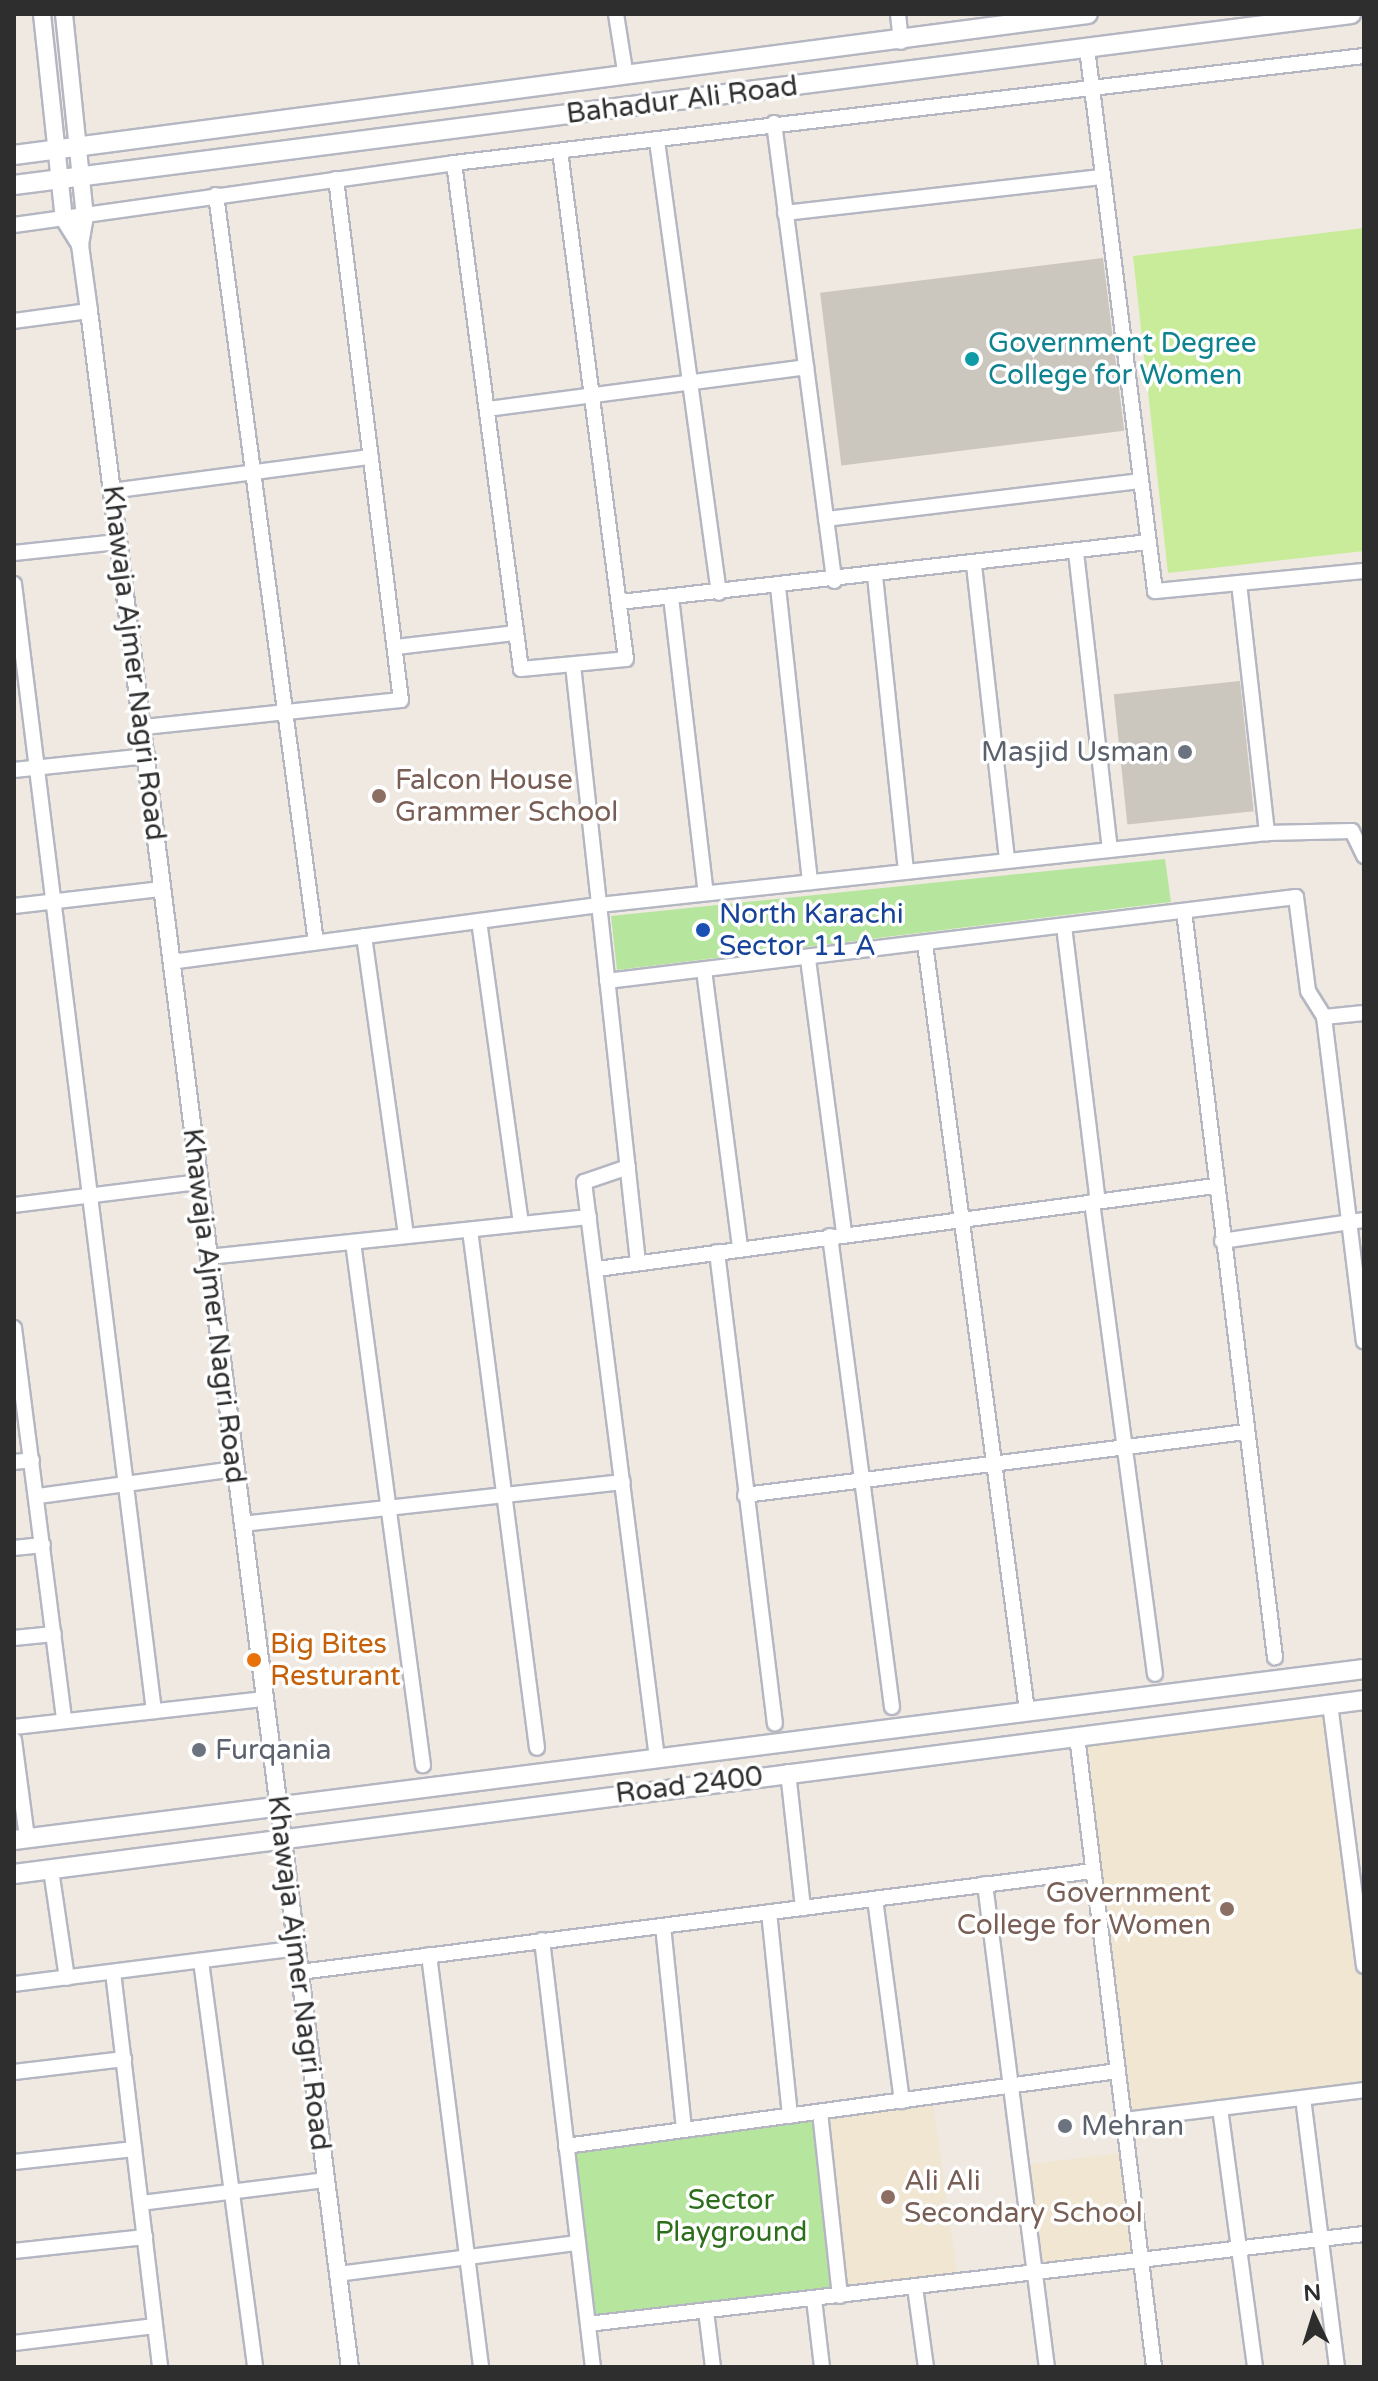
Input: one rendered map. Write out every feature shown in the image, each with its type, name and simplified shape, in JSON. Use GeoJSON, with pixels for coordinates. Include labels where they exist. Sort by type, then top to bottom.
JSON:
{"type":"FeatureCollection","features":[{"type":"Feature","properties":{"kind":"main road","name":"Bahadur Ali Road"},"geometry":{"type":"LineString","coordinates":[[14,155],[625,71],[901,42],[1088,14]]}},
{"type":"Feature","properties":{"kind":"main road","name":"Bahadur Ali Road"},"geometry":{"type":"LineString","coordinates":[[14,185],[1087,48],[1254,20],[1351,14]]}},
{"type":"Feature","properties":{"kind":"main road","name":"Road 2400"},"geometry":{"type":"LineString","coordinates":[[20,1839],[1364,1669]]}},
{"type":"Feature","properties":{"kind":"main road"},"geometry":{"type":"LineString","coordinates":[[1179,1692],[1184,1719]]}},
{"type":"Feature","properties":{"kind":"main road","name":"Road 2400"},"geometry":{"type":"LineString","coordinates":[[14,1874],[281,1836],[1077,1736],[1184,1719],[1364,1700]]}},
{"type":"Feature","properties":{"kind":"street","name":"Khawaja Ajmer Nagri Road"},"geometry":{"type":"LineString","coordinates":[[42,14],[64,219],[80,245]]}},
{"type":"Feature","properties":{"kind":"street","name":"Khawaja Ajmer Nagri Road"},"geometry":{"type":"LineString","coordinates":[[64,14],[85,216],[80,245],[117,542],[144,727],[208,1257],[350,2367]]}},
{"type":"Feature","properties":{"kind":"street"},"geometry":{"type":"LineString","coordinates":[[616,14],[625,71]]}},
{"type":"Feature","properties":{"kind":"street"},"geometry":{"type":"LineString","coordinates":[[898,14],[901,42]]}},
{"type":"Feature","properties":{"kind":"street"},"geometry":{"type":"LineString","coordinates":[[1087,48],[1155,591],[1364,571]]}},
{"type":"Feature","properties":{"kind":"street"},"geometry":{"type":"LineString","coordinates":[[14,225],[454,163],[1364,56]]}},
{"type":"Feature","properties":{"kind":"street"},"geometry":{"type":"LineString","coordinates":[[774,123],[834,581]]}},
{"type":"Feature","properties":{"kind":"street"},"geometry":{"type":"LineString","coordinates":[[657,141],[719,593]]}},
{"type":"Feature","properties":{"kind":"street"},"geometry":{"type":"LineString","coordinates":[[454,163],[521,669],[626,659],[560,151]]}},
{"type":"Feature","properties":{"kind":"street"},"geometry":{"type":"LineString","coordinates":[[785,213],[1103,177]]}},
{"type":"Feature","properties":{"kind":"street"},"geometry":{"type":"LineString","coordinates":[[144,727],[401,700],[336,179]]}},
{"type":"Feature","properties":{"kind":"street"},"geometry":{"type":"LineString","coordinates":[[216,195],[316,942]]}},
{"type":"Feature","properties":{"kind":"street"},"geometry":{"type":"LineString","coordinates":[[14,321],[89,311]]}},
{"type":"Feature","properties":{"kind":"street"},"geometry":{"type":"LineString","coordinates":[[488,409],[806,367]]}},
{"type":"Feature","properties":{"kind":"street"},"geometry":{"type":"LineString","coordinates":[[111,491],[371,457]]}},
{"type":"Feature","properties":{"kind":"street"},"geometry":{"type":"LineString","coordinates":[[826,519],[1141,481]]}},
{"type":"Feature","properties":{"kind":"street"},"geometry":{"type":"LineString","coordinates":[[14,553],[117,542]]}},
{"type":"Feature","properties":{"kind":"street"},"geometry":{"type":"LineString","coordinates":[[620,602],[834,581],[1148,542]]}},
{"type":"Feature","properties":{"kind":"street"},"geometry":{"type":"LineString","coordinates":[[1076,552],[1110,849]]}},
{"type":"Feature","properties":{"kind":"street"},"geometry":{"type":"LineString","coordinates":[[974,565],[1007,860]]}},
{"type":"Feature","properties":{"kind":"street"},"geometry":{"type":"LineString","coordinates":[[875,576],[906,871]]}},
{"type":"Feature","properties":{"kind":"street"},"geometry":{"type":"LineString","coordinates":[[1239,583],[1267,833]]}},
{"type":"Feature","properties":{"kind":"street"},"geometry":{"type":"LineString","coordinates":[[14,584],[154,1711]]}},
{"type":"Feature","properties":{"kind":"street"},"geometry":{"type":"LineString","coordinates":[[778,587],[810,882]]}},
{"type":"Feature","properties":{"kind":"street"},"geometry":{"type":"LineString","coordinates":[[671,597],[706,893]]}},
{"type":"Feature","properties":{"kind":"street"},"geometry":{"type":"LineString","coordinates":[[396,647],[516,633]]}},
{"type":"Feature","properties":{"kind":"street"},"geometry":{"type":"LineString","coordinates":[[573,665],[638,1262]]}},
{"type":"Feature","properties":{"kind":"street"},"geometry":{"type":"LineString","coordinates":[[14,770],[147,756]]}},
{"type":"Feature","properties":{"kind":"street"},"geometry":{"type":"LineString","coordinates":[[171,962],[599,905],[1267,833],[1352,831],[1364,856]]}},
{"type":"Feature","properties":{"kind":"street"},"geometry":{"type":"LineString","coordinates":[[14,906],[162,889]]}},
{"type":"Feature","properties":{"kind":"street"},"geometry":{"type":"LineString","coordinates":[[607,981],[808,959],[1296,897],[1308,991],[1324,1017],[1364,1342]]}},
{"type":"Feature","properties":{"kind":"street"},"geometry":{"type":"LineString","coordinates":[[1184,911],[1215,1186],[1275,1657]]}},
{"type":"Feature","properties":{"kind":"street"},"geometry":{"type":"LineString","coordinates":[[479,921],[521,1224]]}},
{"type":"Feature","properties":{"kind":"street"},"geometry":{"type":"LineString","coordinates":[[1064,926],[1095,1201],[1155,1674]]}},
{"type":"Feature","properties":{"kind":"street"},"geometry":{"type":"LineString","coordinates":[[364,936],[406,1236]]}},
{"type":"Feature","properties":{"kind":"street"},"geometry":{"type":"LineString","coordinates":[[925,944],[1027,1711]]}},
{"type":"Feature","properties":{"kind":"street"},"geometry":{"type":"LineString","coordinates":[[808,959],[862,1479],[892,1707]]}},
{"type":"Feature","properties":{"kind":"street"},"geometry":{"type":"LineString","coordinates":[[704,970],[740,1248]]}},
{"type":"Feature","properties":{"kind":"street"},"geometry":{"type":"LineString","coordinates":[[1324,1017],[1364,1013]]}},
{"type":"Feature","properties":{"kind":"street"},"geometry":{"type":"LineString","coordinates":[[628,1167],[584,1182],[657,1758]]}},
{"type":"Feature","properties":{"kind":"street"},"geometry":{"type":"LineString","coordinates":[[14,1205],[199,1182]]}},
{"type":"Feature","properties":{"kind":"street"},"geometry":{"type":"LineString","coordinates":[[597,1269],[1215,1186]]}},
{"type":"Feature","properties":{"kind":"street"},"geometry":{"type":"LineString","coordinates":[[208,1257],[589,1217]]}},
{"type":"Feature","properties":{"kind":"street"},"geometry":{"type":"LineString","coordinates":[[1222,1241],[1364,1220]]}},
{"type":"Feature","properties":{"kind":"street"},"geometry":{"type":"LineString","coordinates":[[470,1230],[501,1495],[537,1748]]}},
{"type":"Feature","properties":{"kind":"street"},"geometry":{"type":"LineString","coordinates":[[353,1242],[423,1765]]}},
{"type":"Feature","properties":{"kind":"street"},"geometry":{"type":"LineString","coordinates":[[717,1252],[775,1723]]}},
{"type":"Feature","properties":{"kind":"street"},"geometry":{"type":"LineString","coordinates":[[14,1328],[17,1371],[38,1496],[64,1721]]}},
{"type":"Feature","properties":{"kind":"street"},"geometry":{"type":"LineString","coordinates":[[745,1495],[993,1460],[1246,1432]]}},
{"type":"Feature","properties":{"kind":"street"},"geometry":{"type":"LineString","coordinates":[[14,1462],[32,1460]]}},
{"type":"Feature","properties":{"kind":"street"},"geometry":{"type":"LineString","coordinates":[[38,1496],[235,1469]]}},
{"type":"Feature","properties":{"kind":"street"},"geometry":{"type":"LineString","coordinates":[[242,1524],[623,1482]]}},
{"type":"Feature","properties":{"kind":"street"},"geometry":{"type":"LineString","coordinates":[[14,1548],[43,1545]]}},
{"type":"Feature","properties":{"kind":"street"},"geometry":{"type":"LineString","coordinates":[[14,1638],[54,1634]]}},
{"type":"Feature","properties":{"kind":"street"},"geometry":{"type":"LineString","coordinates":[[14,1727],[264,1699]]}},
{"type":"Feature","properties":{"kind":"street"},"geometry":{"type":"LineString","coordinates":[[1330,1704],[1357,1851],[1364,1966]]}},
{"type":"Feature","properties":{"kind":"street"},"geometry":{"type":"LineString","coordinates":[[1077,1736],[1154,2367]]}},
{"type":"Feature","properties":{"kind":"street"},"geometry":{"type":"LineString","coordinates":[[14,1740],[20,1839]]}},
{"type":"Feature","properties":{"kind":"street"},"geometry":{"type":"LineString","coordinates":[[788,1772],[803,1908]]}},
{"type":"Feature","properties":{"kind":"street"},"geometry":{"type":"LineString","coordinates":[[51,1870],[67,1978]]}},
{"type":"Feature","properties":{"kind":"street"},"geometry":{"type":"LineString","coordinates":[[300,1972],[1093,1871]]}},
{"type":"Feature","properties":{"kind":"street"},"geometry":{"type":"LineString","coordinates":[[985,1884],[1047,2367]]}},
{"type":"Feature","properties":{"kind":"street"},"geometry":{"type":"LineString","coordinates":[[875,1899],[902,2101]]}},
{"type":"Feature","properties":{"kind":"street"},"geometry":{"type":"LineString","coordinates":[[769,1912],[790,2116]]}},
{"type":"Feature","properties":{"kind":"street"},"geometry":{"type":"LineString","coordinates":[[663,1926],[684,2130]]}},
{"type":"Feature","properties":{"kind":"street"},"geometry":{"type":"LineString","coordinates":[[542,1940],[593,2367]]}},
{"type":"Feature","properties":{"kind":"street"},"geometry":{"type":"LineString","coordinates":[[14,1984],[297,1948]]}},
{"type":"Feature","properties":{"kind":"street"},"geometry":{"type":"LineString","coordinates":[[429,1955],[481,2367]]}},
{"type":"Feature","properties":{"kind":"street"},"geometry":{"type":"LineString","coordinates":[[201,1961],[255,2367]]}},
{"type":"Feature","properties":{"kind":"street"},"geometry":{"type":"LineString","coordinates":[[113,1972],[160,2367]]}},
{"type":"Feature","properties":{"kind":"street"},"geometry":{"type":"LineString","coordinates":[[14,2072],[124,2059]]}},
{"type":"Feature","properties":{"kind":"street"},"geometry":{"type":"LineString","coordinates":[[566,2146],[1118,2071]]}},
{"type":"Feature","properties":{"kind":"street"},"geometry":{"type":"LineString","coordinates":[[1124,2120],[1364,2090]]}},
{"type":"Feature","properties":{"kind":"street"},"geometry":{"type":"LineString","coordinates":[[1303,2098],[1337,2367]]}},
{"type":"Feature","properties":{"kind":"street"},"geometry":{"type":"LineString","coordinates":[[1220,2108],[1255,2367]]}},
{"type":"Feature","properties":{"kind":"street"},"geometry":{"type":"LineString","coordinates":[[820,2112],[840,2296]]}},
{"type":"Feature","properties":{"kind":"street"},"geometry":{"type":"LineString","coordinates":[[14,2162],[134,2149]]}},
{"type":"Feature","properties":{"kind":"street"},"geometry":{"type":"LineString","coordinates":[[141,2203],[326,2180]]}},
{"type":"Feature","properties":{"kind":"street"},"geometry":{"type":"LineString","coordinates":[[588,2324],[1364,2234]]}},
{"type":"Feature","properties":{"kind":"street"},"geometry":{"type":"LineString","coordinates":[[14,2251],[145,2237]]}},
{"type":"Feature","properties":{"kind":"street"},"geometry":{"type":"LineString","coordinates":[[338,2274],[578,2243]]}},
{"type":"Feature","properties":{"kind":"street"},"geometry":{"type":"LineString","coordinates":[[915,2287],[926,2367]]}},
{"type":"Feature","properties":{"kind":"street"},"geometry":{"type":"LineString","coordinates":[[814,2299],[822,2367]]}},
{"type":"Feature","properties":{"kind":"street"},"geometry":{"type":"LineString","coordinates":[[706,2311],[713,2367]]}},
{"type":"Feature","properties":{"kind":"street"},"geometry":{"type":"LineString","coordinates":[[14,2343],[155,2326]]}},
{"type":"Feature","properties":{"kind":"shaded area","name":"Government College for Women"},"geometry":{"type":"Polygon","coordinates":[[[1330,1704],[1364,1966],[1364,2090],[1124,2120],[1077,1736],[1330,1704]]]}},
{"type":"Feature","properties":{"kind":"shaded area","name":"Ali Ali Secondary School"},"geometry":{"type":"Polygon","coordinates":[[[932,2096],[958,2282],[846,2298],[820,2112],[932,2096]]]}},
{"type":"Feature","properties":{"kind":"shaded area"},"geometry":{"type":"Polygon","coordinates":[[[1128,2152],[1142,2262],[1034,2275],[1021,2165],[1128,2152]]]}},
{"type":"Feature","properties":{"kind":"green space"},"geometry":{"type":"Polygon","coordinates":[[[1364,228],[1364,551],[1168,573],[1133,256],[1364,228]]]}},
{"type":"Feature","properties":{"kind":"green space"},"geometry":{"type":"Polygon","coordinates":[[[1165,859],[1171,902],[617,970],[611,916],[1165,859]]]}},
{"type":"Feature","properties":{"kind":"green space","name":"Sector Playground"},"geometry":{"type":"Polygon","coordinates":[[[820,2112],[839,2296],[585,2323],[565,2139],[820,2112]]]}},
{"type":"Feature","properties":{"kind":"building","name":"Government Degree College for Women"},"geometry":{"type":"Polygon","coordinates":[[[1103,258],[1124,431],[841,465],[820,293],[1103,258]]]}},
{"type":"Feature","properties":{"kind":"building","name":"Masjid Usman"},"geometry":{"type":"Polygon","coordinates":[[[1240,681],[1254,811],[1127,825],[1114,694],[1240,681]]]}},
{"type":"Feature","properties":{"kind":"place","name":"Government Degree College for Women"},"geometry":{"type":"Point","coordinates":[972,359]}},
{"type":"Feature","properties":{"kind":"place","name":"Masjid Usman"},"geometry":{"type":"Point","coordinates":[1185,752]}},
{"type":"Feature","properties":{"kind":"place","name":"Falcon House Grammer School"},"geometry":{"type":"Point","coordinates":[379,796]}},
{"type":"Feature","properties":{"kind":"place","name":"North Karachi Sector 11 A"},"geometry":{"type":"Point","coordinates":[703,930]}},
{"type":"Feature","properties":{"kind":"place","name":"Big Bites Resturant"},"geometry":{"type":"Point","coordinates":[254,1660]}},
{"type":"Feature","properties":{"kind":"place","name":"Furqania"},"geometry":{"type":"Point","coordinates":[199,1750]}},
{"type":"Feature","properties":{"kind":"place","name":"Government College for Women"},"geometry":{"type":"Point","coordinates":[1227,1909]}},
{"type":"Feature","properties":{"kind":"place","name":"Mehran"},"geometry":{"type":"Point","coordinates":[1065,2126]}},
{"type":"Feature","properties":{"kind":"place","name":"Ali Ali Secondary School"},"geometry":{"type":"Point","coordinates":[888,2197]}}]}
